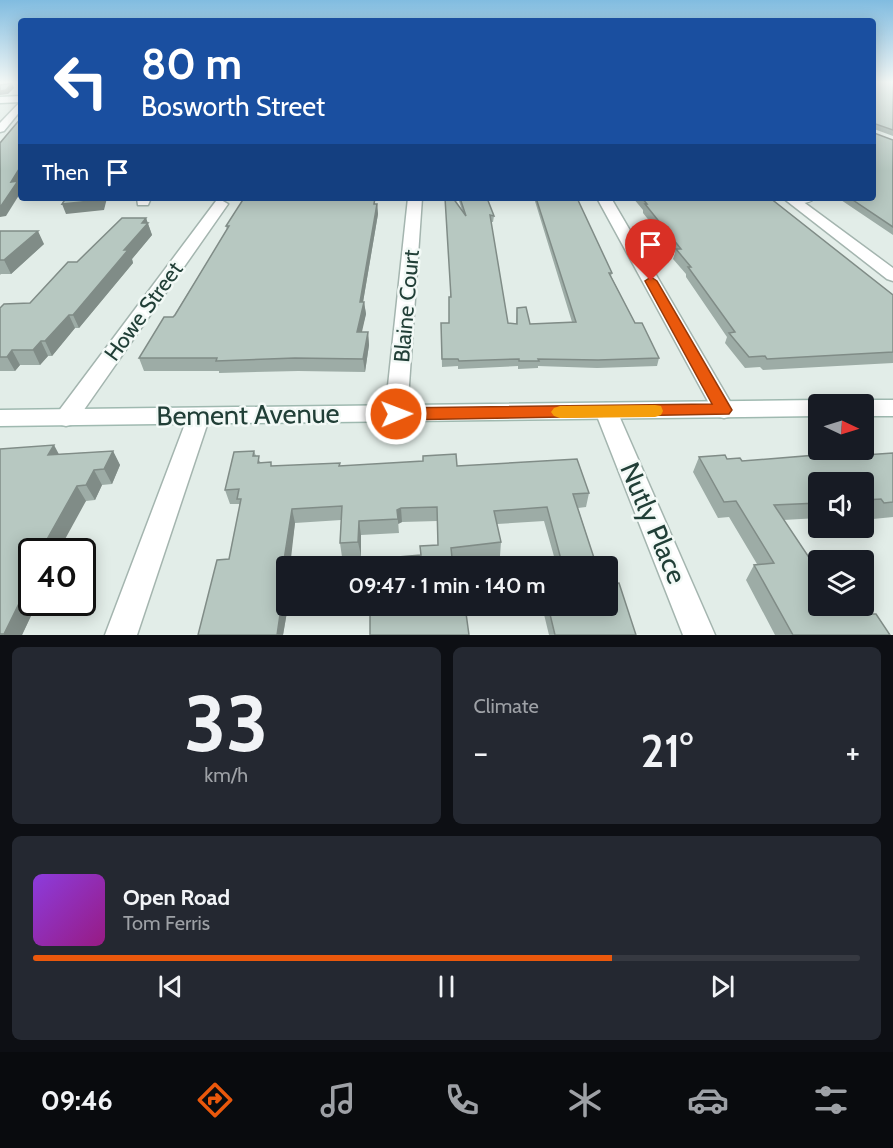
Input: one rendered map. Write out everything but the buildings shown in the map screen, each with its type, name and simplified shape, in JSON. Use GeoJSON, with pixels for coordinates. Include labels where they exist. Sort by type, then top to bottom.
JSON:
{"type":"FeatureCollection","features":[{"type":"Feature","properties":{"kind":"street"},"geometry":{"type":"LineString","coordinates":[[0,129],[15,112]]}},
{"type":"Feature","properties":{"kind":"street","name":"Blaine Court"},"geometry":{"type":"LineString","coordinates":[[396,414],[415,201]]}},
{"type":"Feature","properties":{"kind":"street"},"geometry":{"type":"LineString","coordinates":[[606,201],[724,410]]}},
{"type":"Feature","properties":{"kind":"street"},"geometry":{"type":"LineString","coordinates":[[803,201],[890,268]]}},
{"type":"Feature","properties":{"kind":"street","name":"Howe Street"},"geometry":{"type":"LineString","coordinates":[[66,418],[221,204]]}},
{"type":"Feature","properties":{"kind":"street","name":"Bement Avenue"},"geometry":{"type":"LineString","coordinates":[[0,418],[808,408]]}},
{"type":"Feature","properties":{"kind":"street"},"geometry":{"type":"LineString","coordinates":[[874,408],[893,408]]}},
{"type":"Feature","properties":{"kind":"street","name":"Nutly Place"},"geometry":{"type":"LineString","coordinates":[[606,411],[699,635]]}},
{"type":"Feature","properties":{"kind":"street"},"geometry":{"type":"LineString","coordinates":[[121,635],[199,416]]}},
{"type":"Feature","properties":{"kind":"slow traffic"},"geometry":{"type":"LineString","coordinates":[[560,412],[655,411]]}},
{"type":"Feature","properties":{"kind":"route"},"geometry":{"type":"LineString","coordinates":[[396,414],[724,410],[651,281]]}}]}
